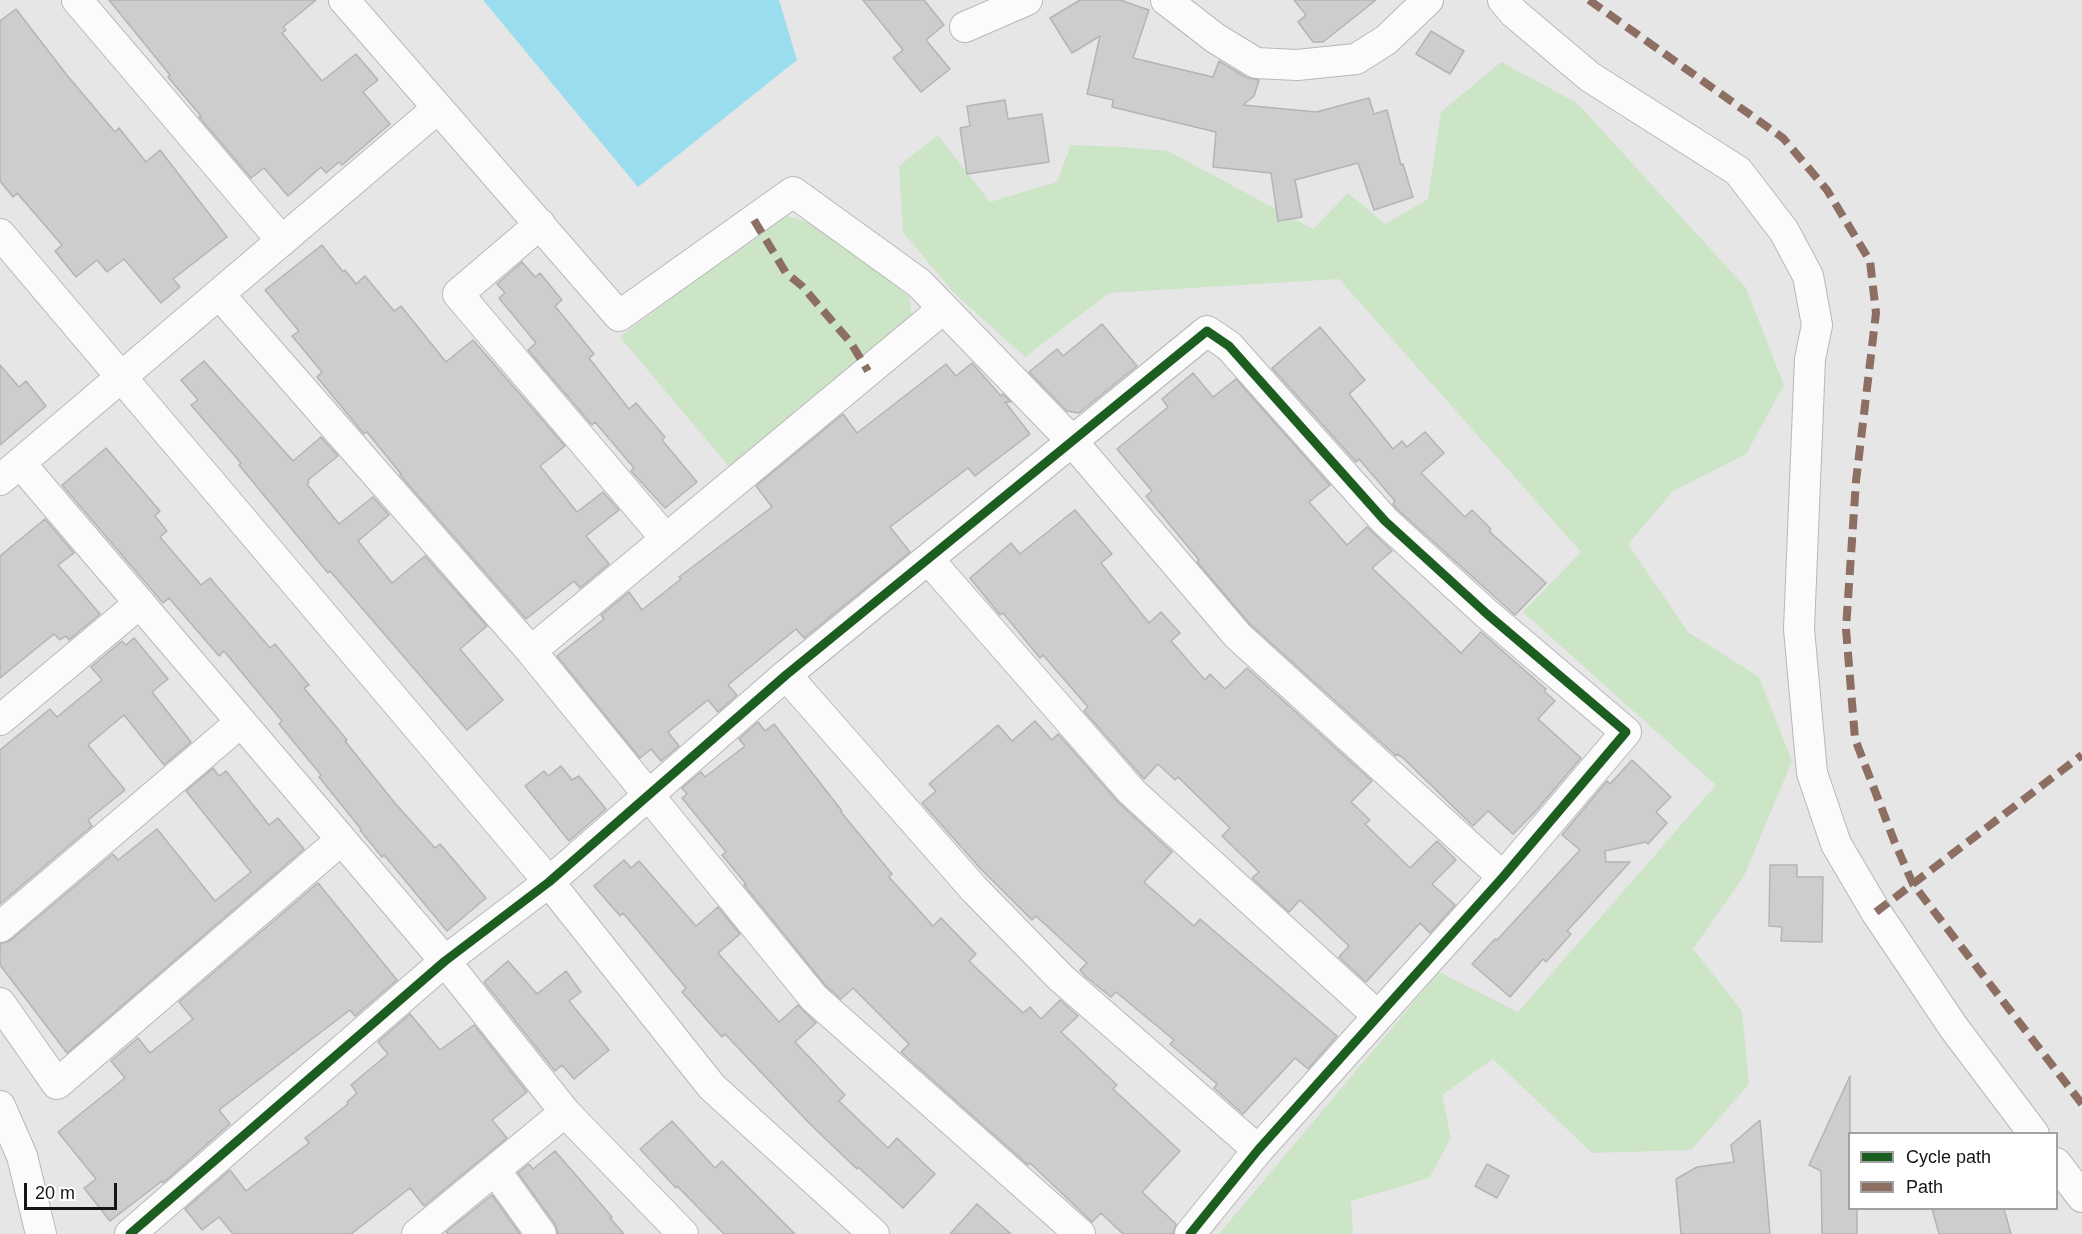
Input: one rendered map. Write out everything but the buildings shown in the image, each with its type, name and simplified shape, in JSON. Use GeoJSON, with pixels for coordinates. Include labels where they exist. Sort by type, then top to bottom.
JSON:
{"type":"FeatureCollection","features":[{"type":"Feature","properties":{"kind":"street"},"geometry":{"type":"LineString","coordinates":[[77,0],[282,241]]}},
{"type":"Feature","properties":{"kind":"street"},"geometry":{"type":"LineString","coordinates":[[344,0],[619,316],[793,192],[919,283],[1071,440],[1238,636],[1503,877]]}},
{"type":"Feature","properties":{"kind":"street"},"geometry":{"type":"LineString","coordinates":[[965,27],[1027,0]]}},
{"type":"Feature","properties":{"kind":"street"},"geometry":{"type":"LineString","coordinates":[[1166,0],[1215,38],[1256,63],[1297,65],[1356,59],[1386,40],[1428,0]]}},
{"type":"Feature","properties":{"kind":"street"},"geometry":{"type":"LineString","coordinates":[[1503,0],[1514,13],[1590,77],[1738,171],[1784,231],[1808,276],[1817,325],[1810,359],[1799,629],[1812,773],[1836,844],[1876,912],[1954,1028],[2032,1132]]}},
{"type":"Feature","properties":{"kind":"street"},"geometry":{"type":"LineString","coordinates":[[438,108],[10,471],[140,603],[445,961],[565,1112],[683,1234]]}},
{"type":"Feature","properties":{"kind":"street"},"geometry":{"type":"LineString","coordinates":[[540,224],[458,294],[666,539]]}},
{"type":"Feature","properties":{"kind":"street"},"geometry":{"type":"LineString","coordinates":[[0,234],[549,882],[712,1087],[873,1234]]}},
{"type":"Feature","properties":{"kind":"street"},"geometry":{"type":"LineString","coordinates":[[219,294],[531,651],[814,998],[1080,1234]]}},
{"type":"Feature","properties":{"kind":"street"},"geometry":{"type":"LineString","coordinates":[[531,651],[943,309]]}},
{"type":"Feature","properties":{"kind":"street"},"geometry":{"type":"LineString","coordinates":[[130,1234],[445,961],[549,882],[786,675],[1207,331],[1230,346],[1385,521],[1487,614],[1626,732],[1503,877],[1258,1150],[1190,1234]]}},
{"type":"Feature","properties":{"kind":"street"},"geometry":{"type":"LineString","coordinates":[[928,559],[1132,792],[1378,1016]]}},
{"type":"Feature","properties":{"kind":"street"},"geometry":{"type":"LineString","coordinates":[[0,720],[140,603]]}},
{"type":"Feature","properties":{"kind":"street"},"geometry":{"type":"LineString","coordinates":[[786,675],[974,889],[1061,978],[1258,1150]]}},
{"type":"Feature","properties":{"kind":"street"},"geometry":{"type":"LineString","coordinates":[[0,927],[241,723]]}},
{"type":"Feature","properties":{"kind":"street"},"geometry":{"type":"LineString","coordinates":[[0,1003],[57,1084],[341,840]]}},
{"type":"Feature","properties":{"kind":"street"},"geometry":{"type":"LineString","coordinates":[[0,1106],[22,1156],[40,1234]]}},
{"type":"Feature","properties":{"kind":"street"},"geometry":{"type":"LineString","coordinates":[[417,1234],[565,1112]]}},
{"type":"Feature","properties":{"kind":"street"},"geometry":{"type":"LineString","coordinates":[[2058,1166],[2082,1197]]}},
{"type":"Feature","properties":{"kind":"street"},"geometry":{"type":"LineString","coordinates":[[495,1170],[541,1234]]}},
{"type":"Feature","properties":{"kind":"green space"},"geometry":{"type":"Polygon","coordinates":[[[1501,62],[1577,103],[1746,288],[1784,385],[1746,454],[1673,491],[1628,544],[1688,632],[1759,677],[1792,761],[1744,876],[1693,949],[1742,1011],[1749,1084],[1691,1150],[1592,1153],[1493,1059],[1442,1095],[1451,1138],[1429,1178],[1351,1201],[1353,1234],[1219,1234],[1439,972],[1518,1012],[1716,785],[1523,612],[1581,552],[1339,279],[1109,293],[1025,357],[953,292],[903,232],[899,166],[938,135],[990,202],[1057,182],[1071,145],[1168,151],[1313,229],[1348,193],[1385,224],[1428,199],[1441,112],[1501,62]]]}},
{"type":"Feature","properties":{"kind":"green space"},"geometry":{"type":"Polygon","coordinates":[[[782,215],[809,223],[849,248],[874,268],[910,298],[912,322],[731,469],[620,337],[782,215]]]}},
{"type":"Feature","properties":{"kind":"water"},"geometry":{"type":"Polygon","coordinates":[[[483,0],[779,0],[797,60],[638,187],[483,0]]]}},
{"type":"Feature","properties":{"kind":"marked path"},"geometry":{"type":"LineString","coordinates":[[1589,0],[1783,138],[1827,190],[1870,261],[1876,313],[1856,481],[1846,629],[1855,739],[1913,884],[2082,1104]]}},
{"type":"Feature","properties":{"kind":"marked path"},"geometry":{"type":"LineString","coordinates":[[754,220],[786,273],[802,286],[851,343],[868,371]]}},
{"type":"Feature","properties":{"kind":"marked path"},"geometry":{"type":"LineString","coordinates":[[1876,912],[2082,755]]}},
{"type":"Feature","properties":{"kind":"cycle path"},"geometry":{"type":"LineString","coordinates":[[130,1234],[445,961],[549,882],[786,675],[1207,331],[1229,346],[1385,521],[1487,614],[1626,732],[1503,877],[1258,1150],[1190,1234]]}}]}
